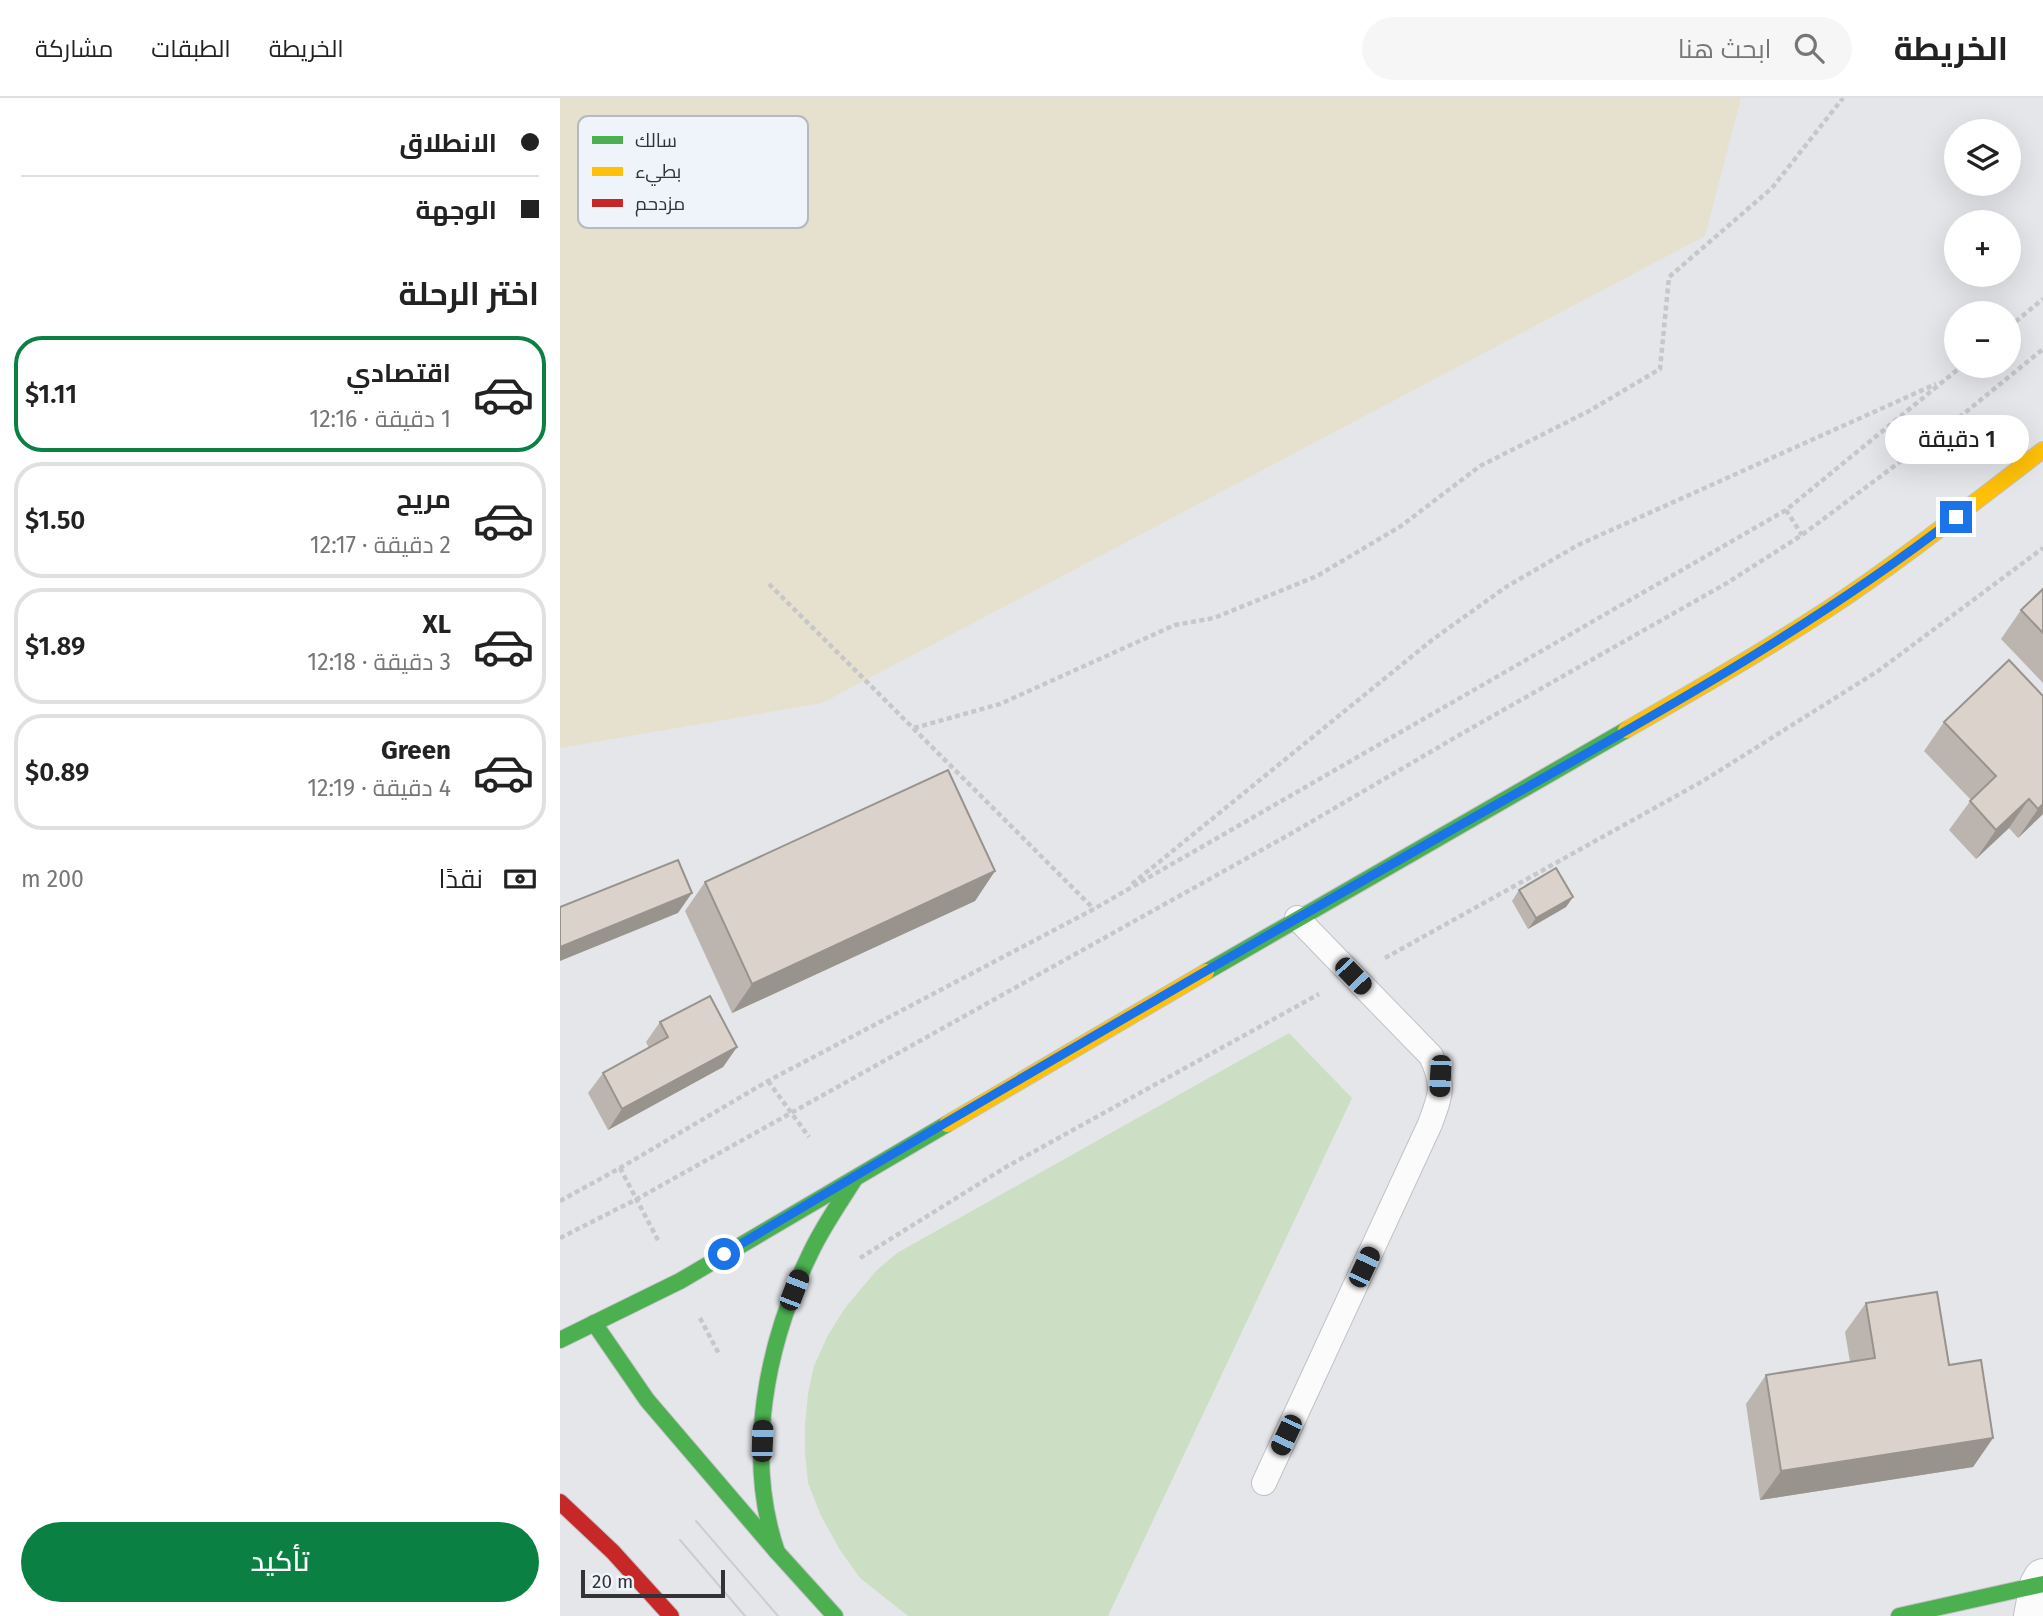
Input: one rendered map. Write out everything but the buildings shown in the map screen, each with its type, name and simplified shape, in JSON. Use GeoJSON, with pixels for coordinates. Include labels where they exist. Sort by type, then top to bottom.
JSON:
{"type":"FeatureCollection","features":[{"type":"Feature","properties":{"kind":"main road"},"geometry":{"type":"LineString","coordinates":[[560,1340],[680,1281],[1297,918],[1748,660],[1912,551],[2043,450]]}},
{"type":"Feature","properties":{"kind":"main road"},"geometry":{"type":"LineString","coordinates":[[777,1552],[767,1519],[763,1491],[763,1424],[768,1382],[777,1342],[800,1276],[824,1228],[858,1175]]}},
{"type":"Feature","properties":{"kind":"main road"},"geometry":{"type":"LineString","coordinates":[[594,1323],[647,1400],[835,1616]]}},
{"type":"Feature","properties":{"kind":"main road"},"geometry":{"type":"LineString","coordinates":[[560,1502],[612,1552],[671,1616]]}},
{"type":"Feature","properties":{"kind":"main road"},"geometry":{"type":"LineString","coordinates":[[1899,1616],[2039,1591]]}},
{"type":"Feature","properties":{"kind":"lane"},"geometry":{"type":"LineString","coordinates":[[1264,1483],[1439,1099],[1440,1076],[1431,1056],[1297,918]]}},
{"type":"Feature","properties":{"kind":"path"},"geometry":{"type":"LineString","coordinates":[[914,728],[1000,704],[1175,625],[1214,618],[1317,576],[1401,526],[1480,466],[1590,411],[1660,369],[1669,277],[1772,188],[1843,98]]}},
{"type":"Feature","properties":{"kind":"path"},"geometry":{"type":"LineString","coordinates":[[2021,317],[2043,299]]}},
{"type":"Feature","properties":{"kind":"path"},"geometry":{"type":"LineString","coordinates":[[560,1238],[637,1199],[1292,833],[1727,583],[1802,535],[1956,420],[2043,349]]}},
{"type":"Feature","properties":{"kind":"path"},"geometry":{"type":"LineString","coordinates":[[560,1201],[768,1081],[1094,909],[1786,510],[1947,378]]}},
{"type":"Feature","properties":{"kind":"path"},"geometry":{"type":"LineString","coordinates":[[1120,893],[1432,640],[1506,587],[1578,545],[1943,381]]}},
{"type":"Feature","properties":{"kind":"path"},"geometry":{"type":"LineString","coordinates":[[1786,510],[1802,535]]}},
{"type":"Feature","properties":{"kind":"path"},"geometry":{"type":"LineString","coordinates":[[857,1260],[1006,1167],[1703,781],[1878,671],[2043,548]]}},
{"type":"Feature","properties":{"kind":"path"},"geometry":{"type":"LineString","coordinates":[[769,584],[1094,909]]}},
{"type":"Feature","properties":{"kind":"path"},"geometry":{"type":"LineString","coordinates":[[768,1081],[809,1137]]}},
{"type":"Feature","properties":{"kind":"green space"},"geometry":{"type":"Polygon","coordinates":[[[1289,1033],[1352,1098],[1108,1616],[908,1616],[860,1578],[821,1516],[808,1483],[805,1425],[808,1393],[814,1366],[828,1335],[845,1308],[876,1271],[897,1253],[1289,1033]]]}},
{"type":"Feature","properties":{"kind":"sand"},"geometry":{"type":"Polygon","coordinates":[[[560,98],[1741,98],[1705,236],[822,703],[560,748],[560,98]]]}},
{"type":"Feature","properties":{"kind":"tram line"},"geometry":{"type":"LineString","coordinates":[[696,1521],[778,1616]]}},
{"type":"Feature","properties":{"kind":"tram line"},"geometry":{"type":"LineString","coordinates":[[680,1540],[745,1616]]}},
{"type":"Feature","properties":{"kind":"traffic: fast"},"geometry":{"type":"LineString","coordinates":[[1206,972],[1626,730]]}},
{"type":"Feature","properties":{"kind":"traffic: fast"},"geometry":{"type":"LineString","coordinates":[[560,1340],[680,1281],[947,1124]]}},
{"type":"Feature","properties":{"kind":"traffic: fast"},"geometry":{"type":"LineString","coordinates":[[777,1552],[767,1515],[762,1478],[761,1439],[772,1363],[782,1325],[810,1254],[854,1180]]}},
{"type":"Feature","properties":{"kind":"traffic: fast"},"geometry":{"type":"LineString","coordinates":[[594,1323],[647,1400],[835,1616]]}},
{"type":"Feature","properties":{"kind":"traffic: fast"},"geometry":{"type":"LineString","coordinates":[[1899,1616],[2043,1584]]}},
{"type":"Feature","properties":{"kind":"traffic: slow"},"geometry":{"type":"LineString","coordinates":[[1626,730],[1828,609],[1910,551],[2043,450]]}},
{"type":"Feature","properties":{"kind":"traffic: slow"},"geometry":{"type":"LineString","coordinates":[[947,1124],[1206,972]]}},
{"type":"Feature","properties":{"kind":"traffic: jam"},"geometry":{"type":"LineString","coordinates":[[560,1502],[613,1552],[671,1616]]}},
{"type":"Feature","properties":{"kind":"route"},"geometry":{"type":"LineString","coordinates":[[724,1254],[1297,918],[1748,660],[1828,609],[1956,517]]}}]}
